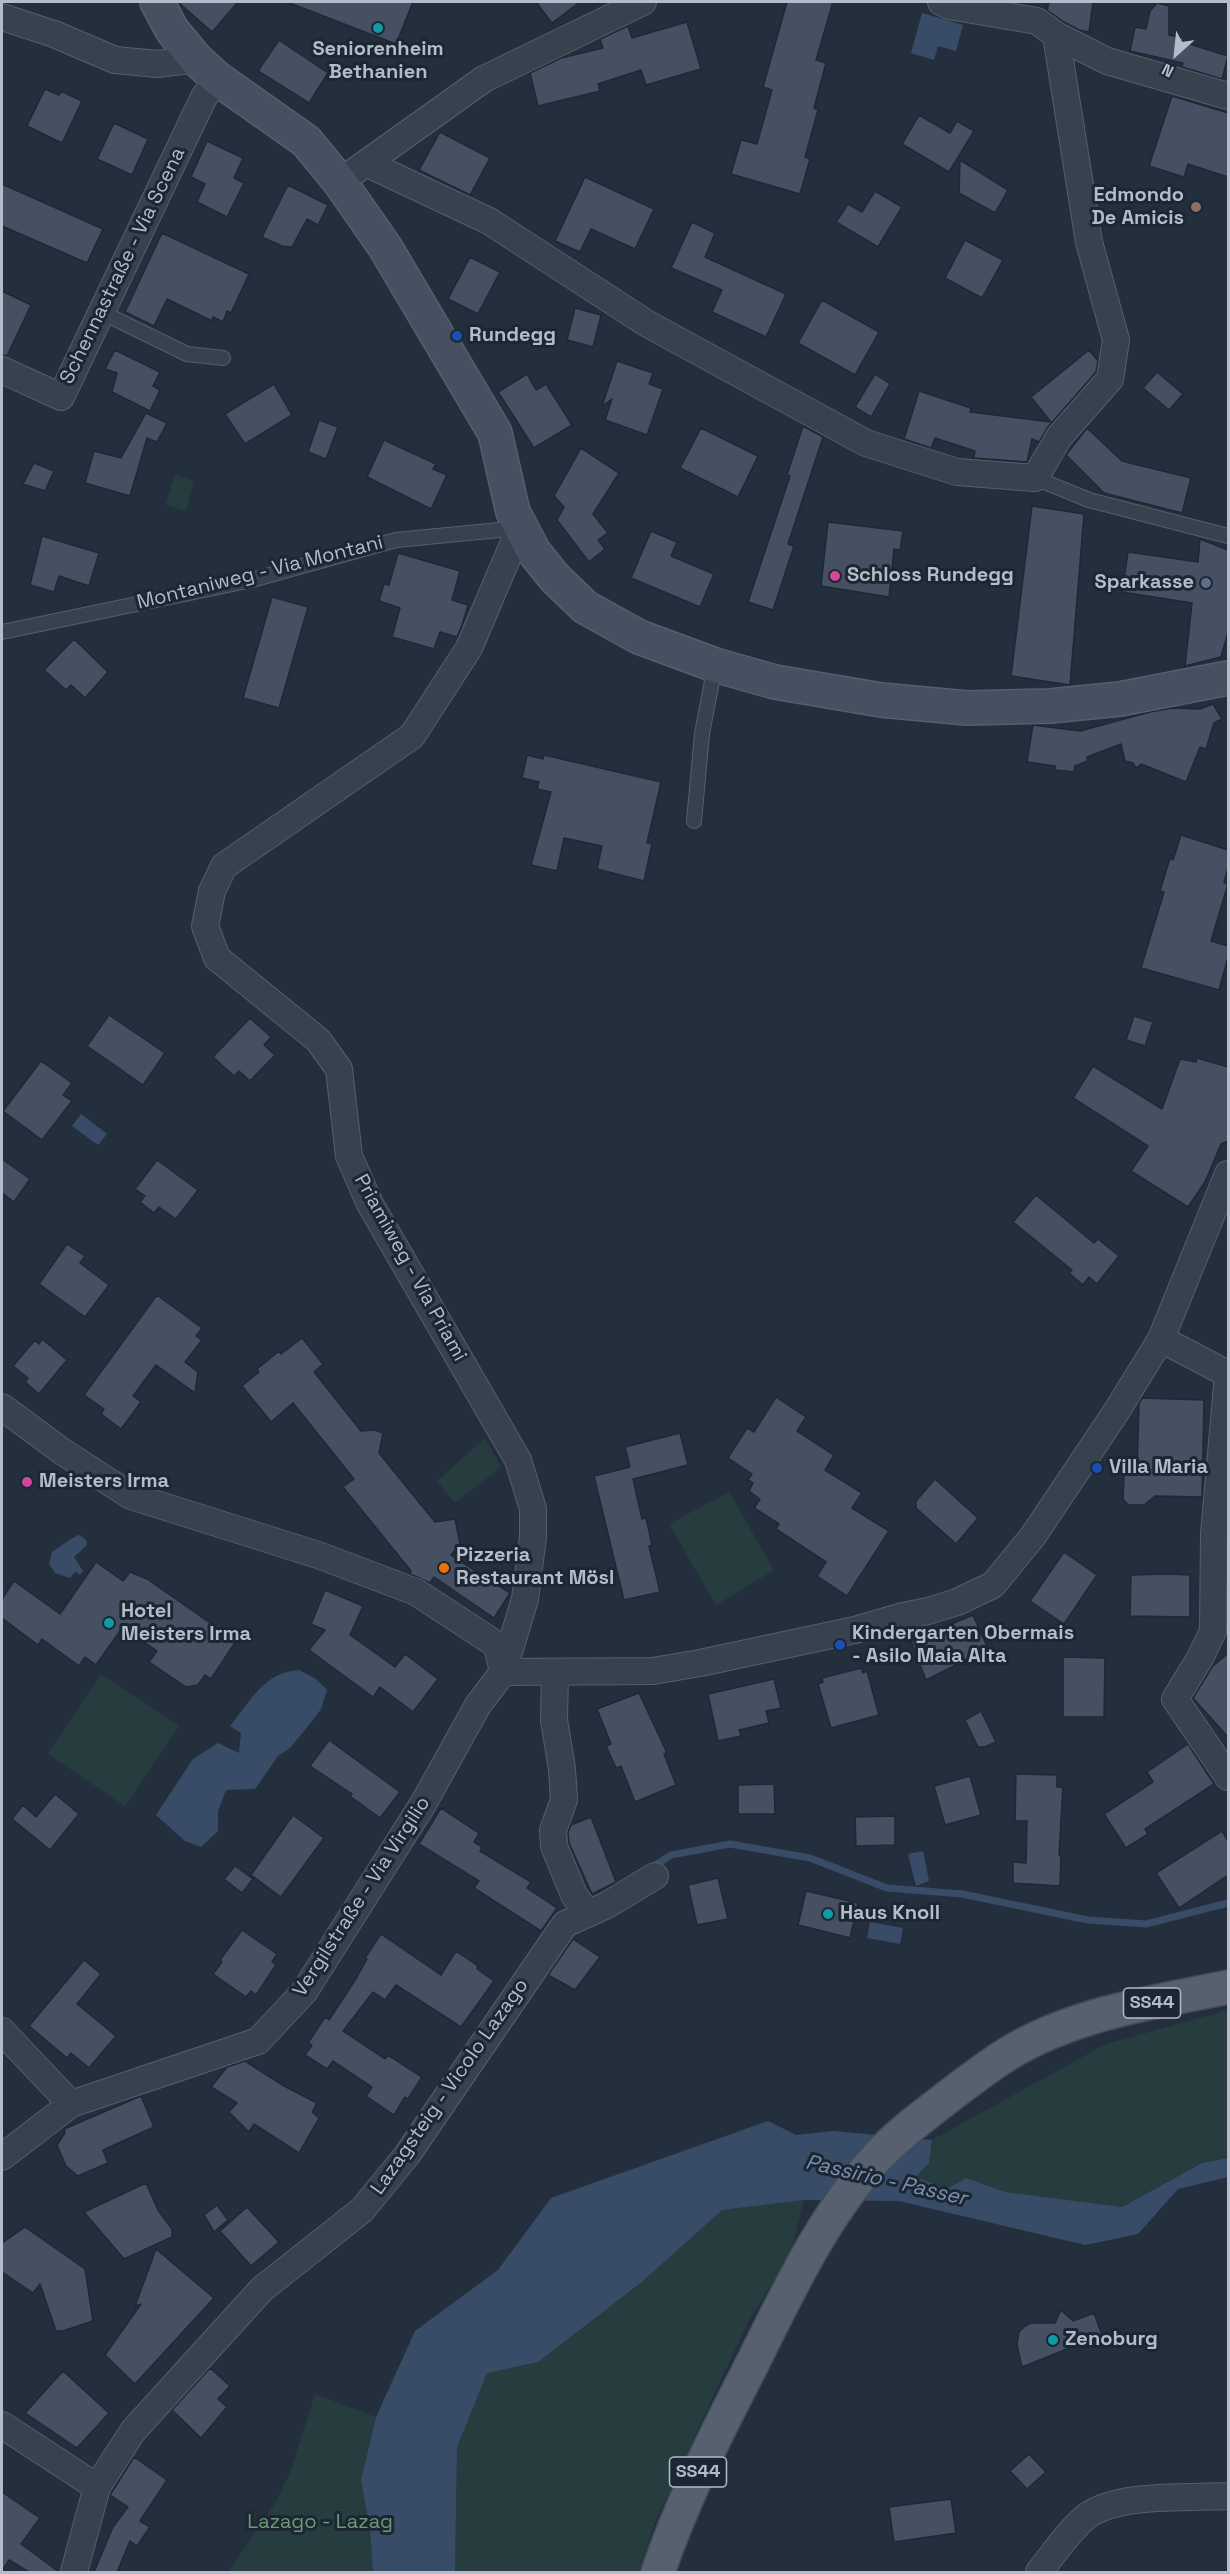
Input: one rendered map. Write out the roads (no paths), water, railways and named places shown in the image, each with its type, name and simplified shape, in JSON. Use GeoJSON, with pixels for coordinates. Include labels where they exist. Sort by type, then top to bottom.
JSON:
{"type":"FeatureCollection","features":[{"type":"Feature","properties":{"kind":"main road","name":"SS44"},"geometry":{"type":"LineString","coordinates":[[658,2572],[673,2529],[705,2457],[812,2246],[846,2196],[880,2154],[926,2114],[1016,2049],[1099,2014],[1228,1987]]}},
{"type":"Feature","properties":{"kind":"street"},"geometry":{"type":"LineString","coordinates":[[158,2],[172,30],[207,69],[306,141],[339,181],[385,247],[495,433],[513,512],[520,528],[547,569],[585,607],[639,637],[715,665],[775,682],[870,698],[967,708],[1050,706],[1110,701],[1228,678]]}},
{"type":"Feature","properties":{"kind":"street"},"geometry":{"type":"LineString","coordinates":[[339,181],[368,164],[484,79],[643,2]]}},
{"type":"Feature","properties":{"kind":"street"},"geometry":{"type":"LineString","coordinates":[[940,2],[949,6],[1044,19],[1107,61],[1228,96]]}},
{"type":"Feature","properties":{"kind":"street"},"geometry":{"type":"LineString","coordinates":[[2,17],[54,34],[115,60],[207,69]]}},
{"type":"Feature","properties":{"kind":"street"},"geometry":{"type":"LineString","coordinates":[[368,164],[489,222],[646,323],[866,443],[957,472],[1035,478],[1059,437],[1110,379],[1116,340],[1089,242],[1044,19]]}},
{"type":"Feature","properties":{"kind":"street","name":"Schennastraße - Via Scena"},"geometry":{"type":"LineString","coordinates":[[2,370],[61,397],[204,97],[207,69]]}},
{"type":"Feature","properties":{"kind":"street","name":"Priamiweg - Via Priami"},"geometry":{"type":"LineString","coordinates":[[503,1672],[525,1599],[533,1537],[533,1509],[518,1460],[370,1204],[349,1156],[339,1069],[318,1040],[217,958],[205,926],[213,891],[224,866],[412,736],[470,648],[520,528]]}},
{"type":"Feature","properties":{"kind":"street"},"geometry":{"type":"LineString","coordinates":[[2,1407],[63,1452],[131,1496],[318,1555],[416,1592],[497,1645],[503,1672],[653,1671],[700,1663],[855,1630],[928,1611],[957,1602],[993,1585],[1033,1536],[1116,1412],[1161,1339],[1228,1174]]}},
{"type":"Feature","properties":{"kind":"street"},"geometry":{"type":"LineString","coordinates":[[1161,1339],[1228,1374],[1214,1534],[1213,1631],[1200,1658],[1175,1699],[1228,1777]]}},
{"type":"Feature","properties":{"kind":"street","name":"Vergilstraße - Via Virgilio"},"geometry":{"type":"LineString","coordinates":[[2,2157],[34,2135],[71,2104],[258,2041],[304,1992],[423,1804],[478,1705],[503,1672]]}},
{"type":"Feature","properties":{"kind":"street"},"geometry":{"type":"LineString","coordinates":[[555,1672],[554,1720],[562,1769],[564,1800],[553,1830],[554,1846],[574,1895],[588,1914]]}},
{"type":"Feature","properties":{"kind":"street","name":"Lazagsteig - Vicolo Lazago"},"geometry":{"type":"LineString","coordinates":[[74,2572],[97,2487],[133,2431],[262,2289],[362,2210],[407,2155],[565,1924],[588,1914],[656,1876]]}},
{"type":"Feature","properties":{"kind":"street"},"geometry":{"type":"LineString","coordinates":[[2,2031],[71,2104]]}},
{"type":"Feature","properties":{"kind":"street"},"geometry":{"type":"LineString","coordinates":[[2,2425],[97,2487]]}},
{"type":"Feature","properties":{"kind":"street"},"geometry":{"type":"LineString","coordinates":[[1039,2572],[1076,2526],[1089,2514],[1107,2506],[1155,2499],[1228,2496]]}},
{"type":"Feature","properties":{"kind":"lane"},"geometry":{"type":"LineString","coordinates":[[101,312],[187,354],[223,358]]}},
{"type":"Feature","properties":{"kind":"lane"},"geometry":{"type":"LineString","coordinates":[[1035,478],[1089,500],[1228,536]]}},
{"type":"Feature","properties":{"kind":"lane","name":"Montaniweg - Via Montani"},"geometry":{"type":"LineString","coordinates":[[2,632],[252,580],[396,540],[520,528]]}},
{"type":"Feature","properties":{"kind":"lane"},"geometry":{"type":"LineString","coordinates":[[694,822],[702,734],[715,665]]}},
{"type":"Feature","properties":{"kind":"water"},"geometry":{"type":"Polygon","coordinates":[[[922,13],[963,25],[956,51],[938,46],[934,60],[911,53],[922,13]]]}},
{"type":"Feature","properties":{"kind":"water"},"geometry":{"type":"Polygon","coordinates":[[[81,1114],[107,1134],[98,1145],[72,1126],[81,1114]]]}},
{"type":"Feature","properties":{"kind":"water"},"geometry":{"type":"Polygon","coordinates":[[[79,1535],[86,1540],[87,1545],[74,1557],[83,1571],[80,1575],[76,1571],[70,1578],[55,1573],[49,1564],[52,1552],[79,1535]]]}},
{"type":"Feature","properties":{"kind":"water"},"geometry":{"type":"Polygon","coordinates":[[[299,1670],[316,1679],[327,1690],[321,1709],[290,1748],[278,1756],[255,1789],[226,1790],[218,1811],[218,1831],[201,1847],[185,1841],[156,1815],[193,1759],[218,1743],[239,1753],[241,1733],[230,1726],[267,1682],[276,1676],[299,1670]]]}},
{"type":"Feature","properties":{"kind":"water"},"geometry":{"type":"Polygon","coordinates":[[[923,1851],[929,1881],[916,1886],[908,1854],[923,1851]]]}},
{"type":"Feature","properties":{"kind":"water"},"geometry":{"type":"Polygon","coordinates":[[[870,1922],[903,1928],[900,1944],[867,1938],[870,1922]]]}},
{"type":"Feature","properties":{"kind":"water","name":"Passirio - Passer"},"geometry":{"type":"Polygon","coordinates":[[[768,2121],[796,2135],[833,2131],[932,2140],[929,2163],[916,2177],[947,2189],[966,2178],[1005,2192],[1122,2207],[1202,2163],[1228,2158],[1228,2177],[1178,2189],[1138,2234],[1085,2245],[899,2201],[804,2200],[722,2210],[642,2282],[538,2362],[487,2373],[457,2447],[455,2572],[373,2572],[370,2530],[361,2480],[376,2417],[415,2331],[498,2270],[551,2198],[768,2121]]]}},
{"type":"Feature","properties":{"kind":"waterway"},"geometry":{"type":"LineString","coordinates":[[651,1868],[671,1855],[730,1844],[810,1858],[887,1888],[962,1894],[1088,1920],[1146,1924],[1228,1903]]}},
{"type":"Feature","properties":{"kind":"place","name":"Seniorenheim Bethanien"},"geometry":{"type":"Point","coordinates":[378,28]}},
{"type":"Feature","properties":{"kind":"place","name":"Edmondo De Amicis"},"geometry":{"type":"Point","coordinates":[1196,207]}},
{"type":"Feature","properties":{"kind":"place","name":"Rundegg"},"geometry":{"type":"Point","coordinates":[457,336]}},
{"type":"Feature","properties":{"kind":"place","name":"Schloss Rundegg"},"geometry":{"type":"Point","coordinates":[835,576]}},
{"type":"Feature","properties":{"kind":"place","name":"Sparkasse"},"geometry":{"type":"Point","coordinates":[1206,583]}},
{"type":"Feature","properties":{"kind":"place","name":"Villa Maria"},"geometry":{"type":"Point","coordinates":[1097,1468]}},
{"type":"Feature","properties":{"kind":"place","name":"Meisters Irma"},"geometry":{"type":"Point","coordinates":[27,1482]}},
{"type":"Feature","properties":{"kind":"place","name":"Pizzeria Restaurant Mösl"},"geometry":{"type":"Point","coordinates":[444,1568]}},
{"type":"Feature","properties":{"kind":"place","name":"Hotel Meisters Irma"},"geometry":{"type":"Point","coordinates":[109,1623]}},
{"type":"Feature","properties":{"kind":"place","name":"Kindergarten Obermais - Asilo Maia Alta"},"geometry":{"type":"Point","coordinates":[840,1645]}},
{"type":"Feature","properties":{"kind":"place","name":"Haus Knoll"},"geometry":{"type":"Point","coordinates":[828,1914]}},
{"type":"Feature","properties":{"kind":"place","name":"Zenoburg"},"geometry":{"type":"Point","coordinates":[1053,2340]}},
{"type":"Feature","properties":{"kind":"park label","name":"Lazago - Lazag"},"geometry":{"type":"Point","coordinates":[320,2523]}}]}
